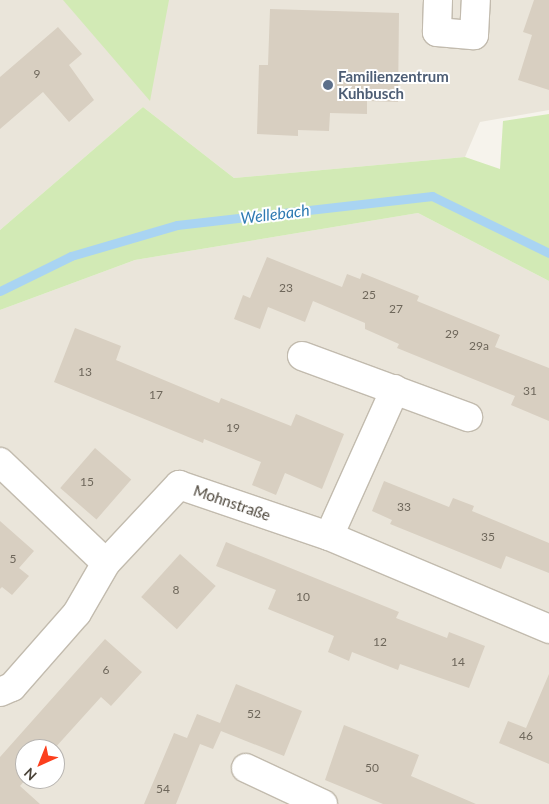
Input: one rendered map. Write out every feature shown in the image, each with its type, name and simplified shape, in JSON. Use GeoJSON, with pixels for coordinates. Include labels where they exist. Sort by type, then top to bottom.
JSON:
{"type":"FeatureCollection","features":[{"type":"Feature","properties":{"kind":"street"},"geometry":{"type":"LineString","coordinates":[[438,0],[437,32],[474,35],[476,0]]}},
{"type":"Feature","properties":{"kind":"street"},"geometry":{"type":"LineString","coordinates":[[302,356],[468,417]]}},
{"type":"Feature","properties":{"kind":"street"},"geometry":{"type":"LineString","coordinates":[[329,536],[395,389]]}},
{"type":"Feature","properties":{"kind":"street"},"geometry":{"type":"LineString","coordinates":[[0,462],[106,563]]}},
{"type":"Feature","properties":{"kind":"street","name":"Mohnstraße"},"geometry":{"type":"LineString","coordinates":[[0,692],[12,686],[77,613],[106,563],[179,485],[329,536],[549,629]]}},
{"type":"Feature","properties":{"kind":"street"},"geometry":{"type":"LineString","coordinates":[[246,768],[323,804]]}},
{"type":"Feature","properties":{"kind":"shaded area"},"geometry":{"type":"Polygon","coordinates":[[[0,0],[549,0],[549,110],[480,122],[465,157],[234,178],[143,107],[0,230],[0,0]]]}},
{"type":"Feature","properties":{"kind":"shaded area"},"geometry":{"type":"Polygon","coordinates":[[[418,213],[549,281],[549,804],[0,804],[0,310],[135,260],[418,213]]]}},
{"type":"Feature","properties":{"kind":"green space"},"geometry":{"type":"Polygon","coordinates":[[[63,0],[169,0],[150,101],[63,0]]]}},
{"type":"Feature","properties":{"kind":"green space"},"geometry":{"type":"Polygon","coordinates":[[[143,107],[234,178],[465,157],[500,169],[503,121],[549,114],[549,281],[418,213],[135,260],[0,310],[0,230],[143,107]]]}},
{"type":"Feature","properties":{"kind":"building"},"geometry":{"type":"Polygon","coordinates":[[[534,0],[549,0],[549,90],[518,80],[532,35],[523,32],[534,0]]]}},
{"type":"Feature","properties":{"kind":"building","name":"Familienzentrum Kuhbusch"},"geometry":{"type":"Polygon","coordinates":[[[270,9],[399,13],[398,102],[367,101],[367,114],[330,113],[329,131],[298,130],[298,136],[257,134],[259,65],[268,65],[270,9]]]}},
{"type":"Feature","properties":{"kind":"building"},"geometry":{"type":"Polygon","coordinates":[[[58,27],[82,54],[69,65],[94,100],[69,122],[43,92],[0,129],[0,77],[58,27]]]}},
{"type":"Feature","properties":{"kind":"building"},"geometry":{"type":"Polygon","coordinates":[[[267,257],[342,287],[347,274],[360,279],[362,273],[419,296],[417,301],[500,335],[495,347],[549,368],[549,421],[511,405],[515,396],[397,348],[399,344],[365,329],[365,323],[313,301],[305,322],[268,307],[260,329],[234,319],[243,295],[250,298],[267,257]]]}},
{"type":"Feature","properties":{"kind":"building"},"geometry":{"type":"Polygon","coordinates":[[[75,328],[121,346],[116,360],[219,403],[221,398],[291,426],[296,414],[344,434],[322,489],[285,473],[276,495],[252,485],[261,462],[204,439],[203,443],[54,382],[75,328]]]}},
{"type":"Feature","properties":{"kind":"building"},"geometry":{"type":"Polygon","coordinates":[[[95,448],[131,479],[96,519],[60,488],[95,448]]]}},
{"type":"Feature","properties":{"kind":"building"},"geometry":{"type":"Polygon","coordinates":[[[384,481],[449,507],[453,498],[474,506],[472,511],[549,543],[549,573],[506,556],[501,569],[390,524],[392,520],[372,511],[384,481]]]}},
{"type":"Feature","properties":{"kind":"building"},"geometry":{"type":"Polygon","coordinates":[[[0,521],[34,551],[19,568],[29,576],[12,595],[2,587],[0,589],[0,521]]]}},
{"type":"Feature","properties":{"kind":"building"},"geometry":{"type":"Polygon","coordinates":[[[226,542],[399,612],[396,618],[447,638],[449,632],[485,646],[469,688],[400,664],[398,670],[352,652],[349,661],[328,652],[334,636],[268,609],[276,590],[216,566],[226,542]]]}},
{"type":"Feature","properties":{"kind":"building"},"geometry":{"type":"Polygon","coordinates":[[[180,554],[216,586],[177,629],[141,597],[180,554]]]}},
{"type":"Feature","properties":{"kind":"building"},"geometry":{"type":"Polygon","coordinates":[[[105,639],[142,672],[111,706],[101,697],[63,739],[16,739],[105,639]]]}},
{"type":"Feature","properties":{"kind":"building"},"geometry":{"type":"Polygon","coordinates":[[[549,674],[549,764],[499,743],[508,721],[526,728],[549,674]]]}},
{"type":"Feature","properties":{"kind":"building"},"geometry":{"type":"Polygon","coordinates":[[[236,684],[302,711],[284,756],[221,731],[213,749],[200,744],[176,804],[144,804],[174,733],[187,738],[197,714],[220,723],[236,684]]]}},
{"type":"Feature","properties":{"kind":"building"},"geometry":{"type":"Polygon","coordinates":[[[344,725],[419,755],[411,776],[476,804],[383,804],[325,780],[344,725]]]}},
{"type":"Feature","properties":{"kind":"building"},"geometry":{"type":"Polygon","coordinates":[[[15,740],[15,789],[23,789],[40,804],[0,804],[0,757],[15,740]]]}},
{"type":"Feature","properties":{"kind":"waterway","name":"Wellebach"},"geometry":{"type":"LineString","coordinates":[[0,291],[71,256],[177,225],[432,196],[549,253]]}},
{"type":"Feature","properties":{"kind":"place","name":"Familienzentrum Kuhbusch"},"geometry":{"type":"Point","coordinates":[328,85]}}]}
